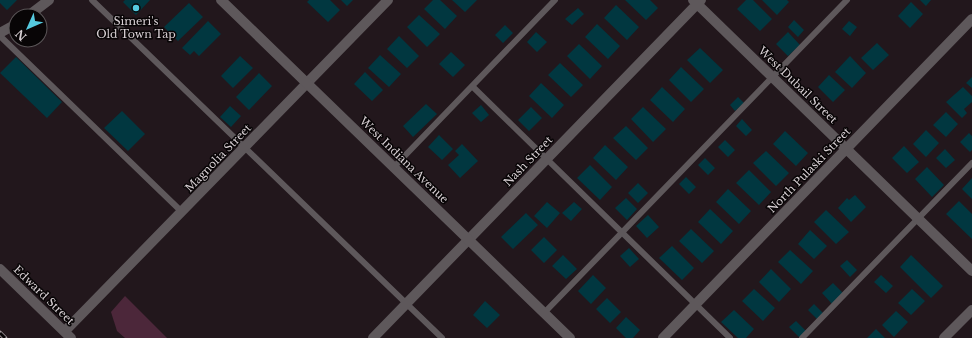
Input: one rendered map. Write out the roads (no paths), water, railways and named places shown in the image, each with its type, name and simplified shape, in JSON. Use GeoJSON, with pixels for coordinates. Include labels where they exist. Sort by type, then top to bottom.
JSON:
{"type":"FeatureCollection","features":[{"type":"Feature","properties":{"kind":"street"},"geometry":{"type":"LineString","coordinates":[[38,8],[49,0]]}},
{"type":"Feature","properties":{"kind":"street","name":"West Indiana Avenue"},"geometry":{"type":"LineString","coordinates":[[221,0],[570,338]]}},
{"type":"Feature","properties":{"kind":"street","name":"Magnolia Street"},"geometry":{"type":"LineString","coordinates":[[68,335],[182,212],[388,0]]}},
{"type":"Feature","properties":{"kind":"street","name":"West Dubail Street"},"geometry":{"type":"LineString","coordinates":[[697,1],[772,77],[972,271]]}},
{"type":"Feature","properties":{"kind":"street","name":"Nash Street"},"geometry":{"type":"LineString","coordinates":[[373,338],[547,159],[697,1]]}},
{"type":"Feature","properties":{"kind":"street","name":"North Pulaski Street"},"geometry":{"type":"LineString","coordinates":[[663,338],[972,19]]}},
{"type":"Feature","properties":{"kind":"street","name":"Edward Street"},"geometry":{"type":"LineString","coordinates":[[0,269],[68,335]]}},
{"type":"Feature","properties":{"kind":"street"},"geometry":{"type":"LineString","coordinates":[[944,338],[972,310]]}},
{"type":"Feature","properties":{"kind":"lane"},"geometry":{"type":"LineString","coordinates":[[92,0],[244,149],[442,338]]}},
{"type":"Feature","properties":{"kind":"lane"},"geometry":{"type":"LineString","coordinates":[[394,167],[555,0]]}},
{"type":"Feature","properties":{"kind":"lane"},"geometry":{"type":"LineString","coordinates":[[544,313],[847,0]]}},
{"type":"Feature","properties":{"kind":"lane"},"geometry":{"type":"LineString","coordinates":[[0,36],[182,212]]}},
{"type":"Feature","properties":{"kind":"lane"},"geometry":{"type":"LineString","coordinates":[[472,86],[730,338]]}},
{"type":"Feature","properties":{"kind":"lane"},"geometry":{"type":"LineString","coordinates":[[802,338],[972,163]]}},
{"type":"Feature","properties":{"kind":"railway"},"geometry":{"type":"LineString","coordinates":[[0,333],[5,338]]}},
{"type":"Feature","properties":{"kind":"place","name":"Simeri's Old Town Tap"},"geometry":{"type":"Point","coordinates":[136,8]}}]}
